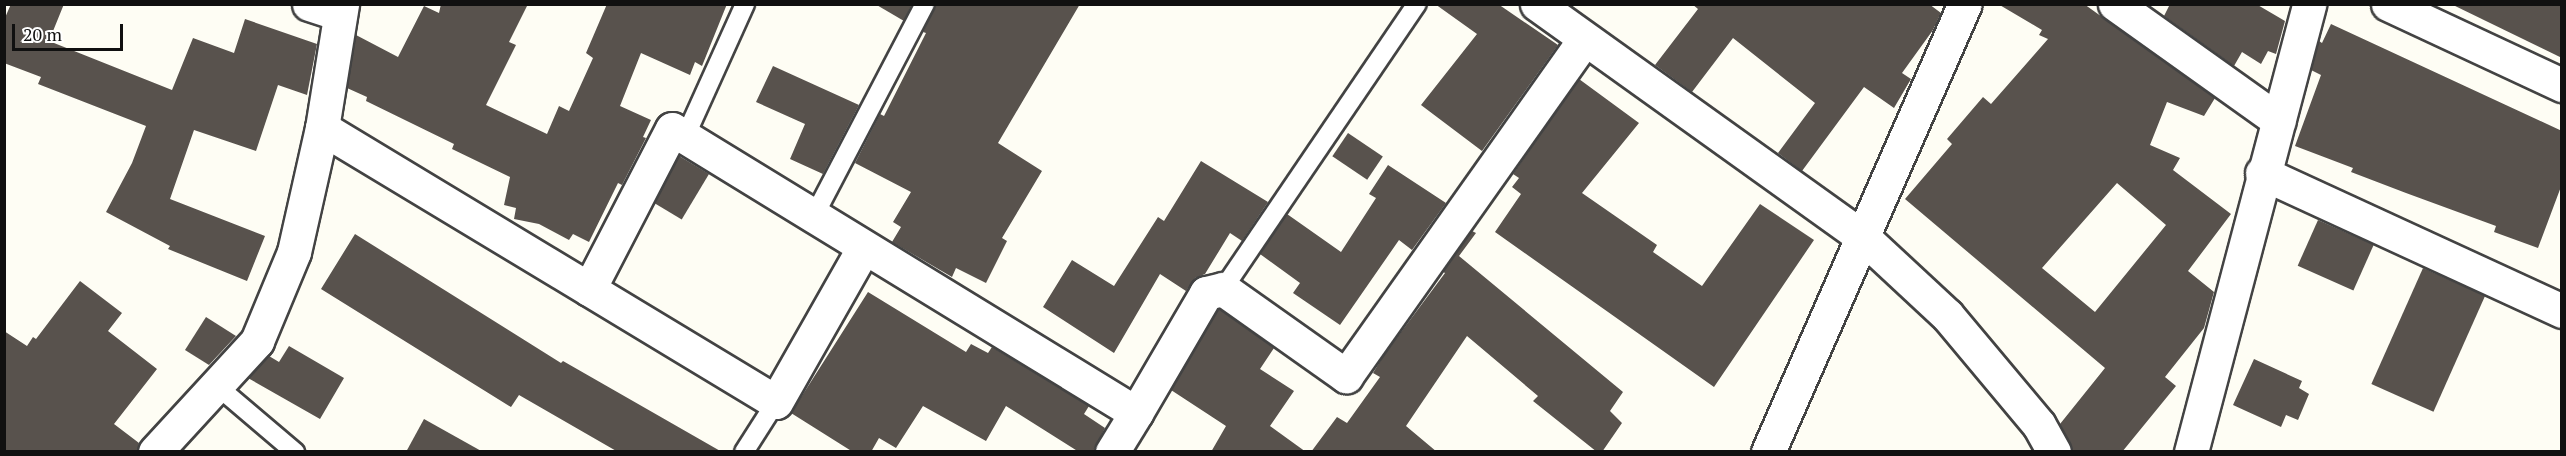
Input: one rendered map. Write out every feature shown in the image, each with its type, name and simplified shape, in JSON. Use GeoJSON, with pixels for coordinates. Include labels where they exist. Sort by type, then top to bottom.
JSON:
{"type":"FeatureCollection","features":[{"type":"Feature","properties":{"kind":"street"},"geometry":{"type":"LineString","coordinates":[[1537,4],[1864,238],[1947,315],[2039,425],[2054,452]]}},
{"type":"Feature","properties":{"kind":"street"},"geometry":{"type":"LineString","coordinates":[[1768,452],[1965,4]]}},
{"type":"Feature","properties":{"kind":"street"},"geometry":{"type":"LineString","coordinates":[[2115,4],[2279,121]]}},
{"type":"Feature","properties":{"kind":"street"},"geometry":{"type":"LineString","coordinates":[[2191,452],[2262,173],[2279,121],[2309,4]]}},
{"type":"Feature","properties":{"kind":"street"},"geometry":{"type":"LineString","coordinates":[[2388,4],[2562,85]]}},
{"type":"Feature","properties":{"kind":"street"},"geometry":{"type":"LineString","coordinates":[[154,452],[257,341],[294,252],[322,128],[330,8]]}},
{"type":"Feature","properties":{"kind":"street"},"geometry":{"type":"LineString","coordinates":[[1112,452],[1206,293],[1223,289],[1346,376],[1585,39]]}},
{"type":"Feature","properties":{"kind":"street"},"geometry":{"type":"LineString","coordinates":[[322,128],[776,402],[864,247]]}},
{"type":"Feature","properties":{"kind":"street"},"geometry":{"type":"LineString","coordinates":[[589,289],[672,129],[1136,413]]}},
{"type":"Feature","properties":{"kind":"street"},"geometry":{"type":"LineString","coordinates":[[2262,173],[2562,311]]}},
{"type":"Feature","properties":{"kind":"lane"},"geometry":{"type":"LineString","coordinates":[[685,137],[745,4]]}},
{"type":"Feature","properties":{"kind":"lane"},"geometry":{"type":"LineString","coordinates":[[814,216],[925,4]]}},
{"type":"Feature","properties":{"kind":"lane"},"geometry":{"type":"LineString","coordinates":[[1223,289],[1417,4]]}},
{"type":"Feature","properties":{"kind":"lane"},"geometry":{"type":"LineString","coordinates":[[216,385],[295,452]]}},
{"type":"Feature","properties":{"kind":"lane"},"geometry":{"type":"LineString","coordinates":[[744,452],[776,402]]}},
{"type":"Feature","properties":{"kind":"building"},"geometry":{"type":"Polygon","coordinates":[[[11,4],[64,4],[49,41],[172,90],[193,38],[234,53],[245,19],[317,44],[307,95],[278,85],[256,151],[194,130],[170,199],[265,236],[247,281],[168,249],[170,246],[106,212],[132,163],[146,126],[38,84],[41,77],[4,63],[4,20],[11,4]]]}},
{"type":"Feature","properties":{"kind":"building"},"geometry":{"type":"Polygon","coordinates":[[[441,4],[528,4],[509,42],[516,45],[486,105],[547,134],[559,106],[569,111],[593,58],[586,53],[607,4],[727,4],[702,66],[695,62],[690,75],[641,53],[620,106],[651,120],[643,137],[646,138],[622,185],[618,183],[589,242],[573,234],[569,240],[539,224],[514,219],[516,208],[504,205],[510,177],[452,149],[454,144],[366,101],[367,97],[347,88],[356,35],[398,57],[424,6],[439,13],[441,4]]]}},
{"type":"Feature","properties":{"kind":"building"},"geometry":{"type":"Polygon","coordinates":[[[875,4],[912,4],[904,21],[875,4]]]}},
{"type":"Feature","properties":{"kind":"building"},"geometry":{"type":"Polygon","coordinates":[[[936,4],[1080,4],[998,143],[1042,171],[1002,238],[1007,241],[986,283],[956,268],[952,277],[892,242],[901,227],[893,222],[911,192],[855,163],[880,114],[884,116],[926,33],[923,32],[936,4]]]}},
{"type":"Feature","properties":{"kind":"building"},"geometry":{"type":"Polygon","coordinates":[[[1435,4],[1498,4],[1558,45],[1482,151],[1421,105],[1477,34],[1435,4]]]}},
{"type":"Feature","properties":{"kind":"building"},"geometry":{"type":"Polygon","coordinates":[[[1692,4],[1929,4],[1941,13],[1933,30],[1902,73],[1911,79],[1894,108],[1864,87],[1802,171],[1778,153],[1815,103],[1733,38],[1692,92],[1655,65],[1698,9],[1692,4]]]}},
{"type":"Feature","properties":{"kind":"building"},"geometry":{"type":"Polygon","coordinates":[[[1998,4],[2084,4],[2215,98],[2204,116],[2167,102],[2150,145],[2180,158],[2173,170],[2231,214],[2188,271],[2214,292],[2204,328],[2165,377],[2176,386],[2122,452],[2073,452],[2060,424],[2105,368],[1905,199],[1952,144],[1947,139],[1983,97],[1991,104],[2048,39],[2039,35],[2042,30],[1998,4]],[[2117,183],[2042,268],[2095,312],[2166,225],[2117,183]]]}},
{"type":"Feature","properties":{"kind":"building"},"geometry":{"type":"Polygon","coordinates":[[[2170,4],[2256,4],[2285,21],[2276,54],[2268,51],[2261,64],[2242,52],[2234,66],[2164,16],[2170,4]]]}},
{"type":"Feature","properties":{"kind":"building"},"geometry":{"type":"Polygon","coordinates":[[[2451,4],[2562,4],[2562,58],[2451,4]]]}},
{"type":"Feature","properties":{"kind":"building"},"geometry":{"type":"Polygon","coordinates":[[[2331,24],[2562,131],[2562,184],[2538,248],[2494,232],[2496,226],[2351,172],[2353,168],[2295,146],[2321,75],[2311,70],[2319,41],[2322,43],[2331,24]]]}},
{"type":"Feature","properties":{"kind":"building"},"geometry":{"type":"Polygon","coordinates":[[[773,66],[859,105],[823,174],[790,159],[805,124],[756,102],[773,66]]]}},
{"type":"Feature","properties":{"kind":"building"},"geometry":{"type":"Polygon","coordinates":[[[1579,79],[1639,123],[1582,193],[1657,245],[1653,252],[1702,286],[1760,204],[1814,240],[1714,387],[1495,232],[1521,194],[1512,187],[1519,178],[1513,174],[1579,79]]]}},
{"type":"Feature","properties":{"kind":"building"},"geometry":{"type":"Polygon","coordinates":[[[1348,133],[1383,156],[1367,180],[1332,156],[1348,133]]]}},
{"type":"Feature","properties":{"kind":"building"},"geometry":{"type":"Polygon","coordinates":[[[679,156],[709,174],[682,219],[652,201],[679,156]]]}},
{"type":"Feature","properties":{"kind":"building"},"geometry":{"type":"Polygon","coordinates":[[[1201,161],[1268,202],[1242,241],[1230,233],[1205,274],[1195,278],[1186,291],[1160,274],[1114,353],[1043,307],[1072,260],[1114,286],[1158,217],[1164,221],[1201,161]]]}},
{"type":"Feature","properties":{"kind":"building"},"geometry":{"type":"Polygon","coordinates":[[[1388,165],[1446,203],[1412,250],[1399,240],[1340,325],[1293,293],[1300,283],[1260,254],[1287,214],[1341,252],[1376,198],[1369,194],[1388,165]]]}},
{"type":"Feature","properties":{"kind":"building"},"geometry":{"type":"Polygon","coordinates":[[[2318,220],[2374,245],[2353,290],[2298,266],[2318,220]]]}},
{"type":"Feature","properties":{"kind":"building"},"geometry":{"type":"Polygon","coordinates":[[[1472,231],[1476,233],[1459,256],[1623,392],[1610,411],[1622,423],[1602,452],[1597,452],[1533,401],[1538,396],[1467,336],[1406,426],[1437,452],[1311,452],[1337,417],[1347,423],[1380,377],[1373,373],[1384,355],[1445,273],[1443,272],[1472,231]]]}},
{"type":"Feature","properties":{"kind":"building"},"geometry":{"type":"Polygon","coordinates":[[[355,234],[561,363],[563,361],[722,452],[618,452],[519,395],[511,407],[321,289],[355,234]]]}},
{"type":"Feature","properties":{"kind":"building"},"geometry":{"type":"Polygon","coordinates":[[[2423,268],[2485,296],[2433,412],[2371,384],[2423,268]]]}},
{"type":"Feature","properties":{"kind":"building"},"geometry":{"type":"Polygon","coordinates":[[[80,281],[122,313],[108,331],[157,369],[114,424],[139,443],[137,452],[4,452],[4,331],[27,346],[33,337],[36,339],[80,281]]]}},
{"type":"Feature","properties":{"kind":"building"},"geometry":{"type":"Polygon","coordinates":[[[868,292],[966,352],[971,344],[988,353],[992,347],[1089,406],[1084,414],[1105,428],[1093,452],[1079,452],[1006,406],[986,441],[923,406],[896,448],[879,438],[871,452],[853,452],[791,413],[868,292]]]}},
{"type":"Feature","properties":{"kind":"building"},"geometry":{"type":"Polygon","coordinates":[[[1219,309],[1274,348],[1260,369],[1294,391],[1270,426],[1306,452],[1211,452],[1226,426],[1171,390],[1219,309]]]}},
{"type":"Feature","properties":{"kind":"building"},"geometry":{"type":"Polygon","coordinates":[[[206,317],[236,336],[209,365],[185,350],[206,317]]]}},
{"type":"Feature","properties":{"kind":"building"},"geometry":{"type":"Polygon","coordinates":[[[289,346],[344,378],[320,419],[248,378],[269,356],[279,362],[289,346]]]}},
{"type":"Feature","properties":{"kind":"building"},"geometry":{"type":"Polygon","coordinates":[[[2254,359],[2302,381],[2299,388],[2309,394],[2298,420],[2286,415],[2281,427],[2233,405],[2254,359]]]}},
{"type":"Feature","properties":{"kind":"building"},"geometry":{"type":"Polygon","coordinates":[[[424,419],[483,452],[406,452],[424,419]]]}}]}
